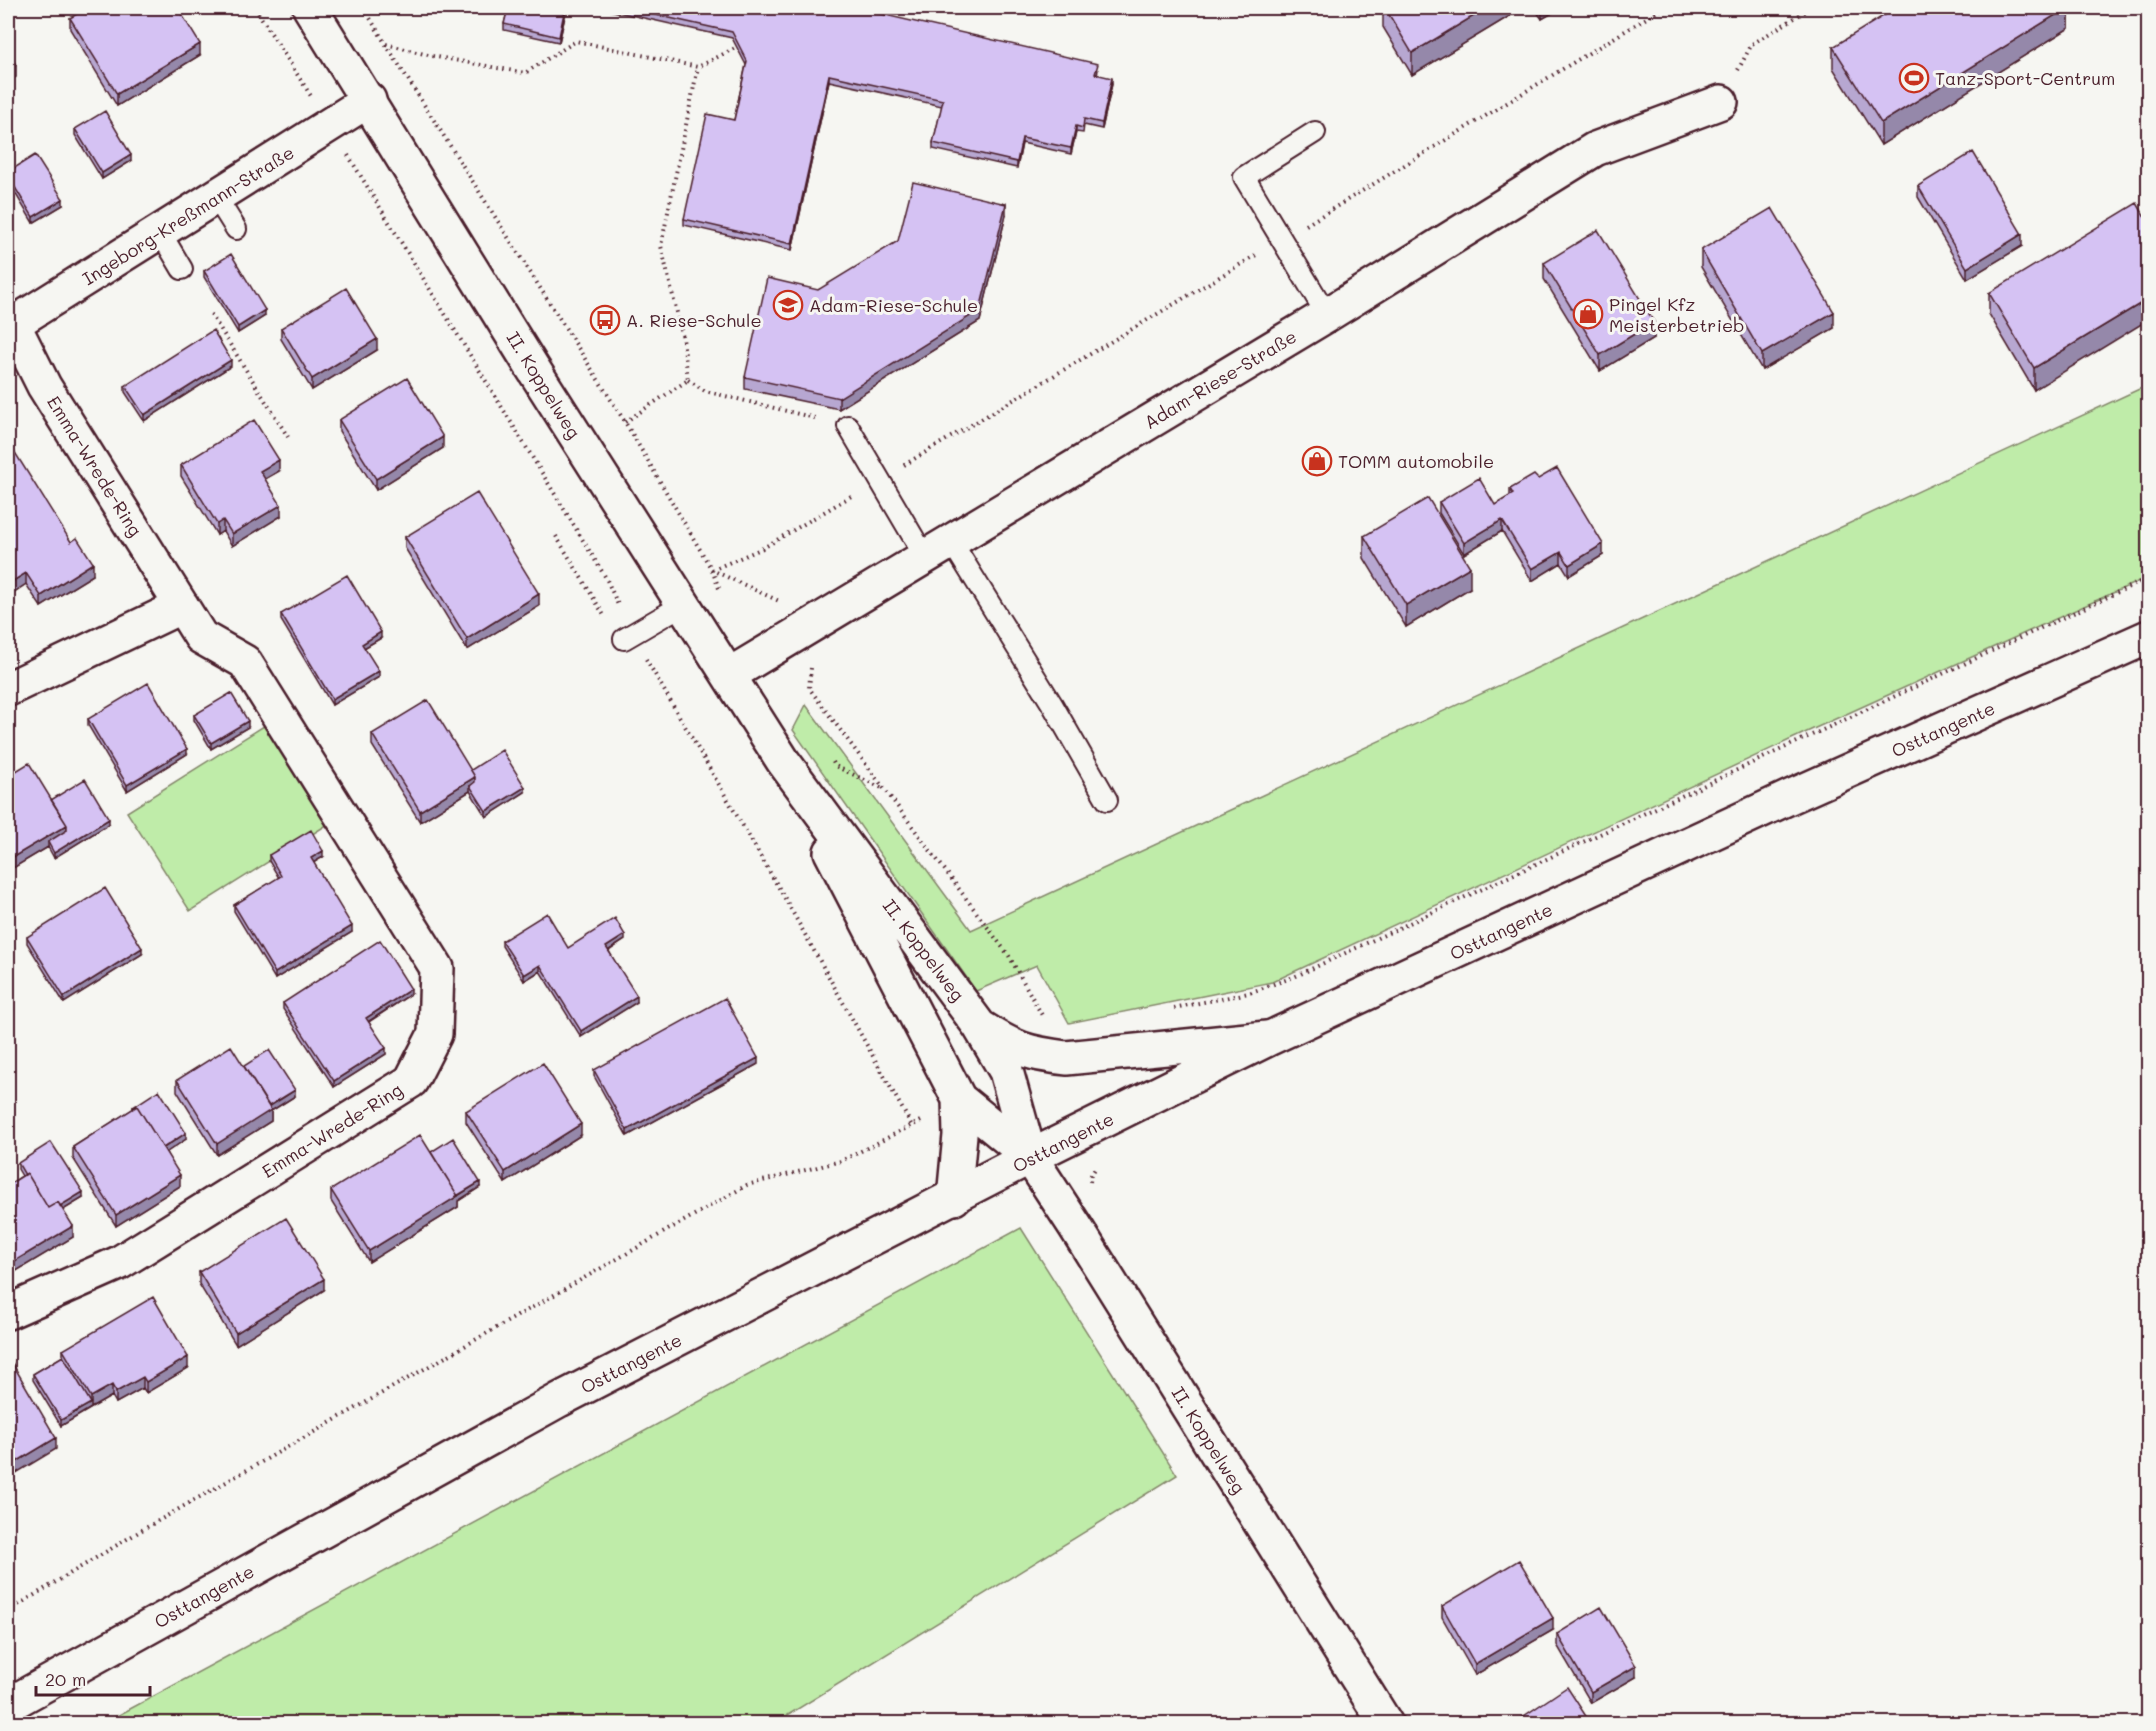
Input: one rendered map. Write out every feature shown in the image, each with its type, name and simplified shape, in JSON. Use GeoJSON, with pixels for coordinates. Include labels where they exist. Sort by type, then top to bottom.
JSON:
{"type":"FeatureCollection","features":[{"type":"Feature","properties":{"kind":"street","name":"II. Koppelweg"},"geometry":{"type":"LineString","coordinates":[[310,8],[532,367],[783,761],[980,1027],[1006,1071],[1030,1157]]}},
{"type":"Feature","properties":{"kind":"street","name":"Ingeborg-Kreßmann-Straße"},"geometry":{"type":"LineString","coordinates":[[10,321],[160,232],[369,100]]}},
{"type":"Feature","properties":{"kind":"street","name":"Adam-Riese-Straße"},"geometry":{"type":"LineString","coordinates":[[729,675],[1327,315],[1595,149],[1721,102]]}},
{"type":"Feature","properties":{"kind":"street","name":"Emma-Wrede-Ring"},"geometry":{"type":"LineString","coordinates":[[8,1312],[119,1263],[411,1081],[435,1034],[437,968],[246,662],[201,637],[44,386],[10,321]]}},
{"type":"Feature","properties":{"kind":"street"},"geometry":{"type":"LineString","coordinates":[[8,689],[183,606]]}},
{"type":"Feature","properties":{"kind":"street","name":"Osttangente"},"geometry":{"type":"LineString","coordinates":[[8,1705],[559,1400],[1030,1157],[1270,1038],[1792,796],[2148,637]]}},
{"type":"Feature","properties":{"kind":"street","name":"II. Koppelweg"},"geometry":{"type":"LineString","coordinates":[[783,761],[959,1099],[1030,1157],[1070,1217],[1386,1724]]}},
{"type":"Feature","properties":{"kind":"street"},"geometry":{"type":"LineString","coordinates":[[980,1027],[1012,1047],[1034,1054],[1066,1058],[1270,1038]]}},
{"type":"Feature","properties":{"kind":"street","name":"II. Koppelweg"},"geometry":{"type":"LineString","coordinates":[[954,1198],[960,1135],[959,1099]]}},
{"type":"Feature","properties":{"kind":"lane"},"geometry":{"type":"LineString","coordinates":[[1315,132],[1244,177],[1327,315]]}},
{"type":"Feature","properties":{"kind":"lane"},"geometry":{"type":"LineString","coordinates":[[216,197],[236,229]]}},
{"type":"Feature","properties":{"kind":"lane"},"geometry":{"type":"LineString","coordinates":[[160,232],[182,269]]}},
{"type":"Feature","properties":{"kind":"lane"},"geometry":{"type":"LineString","coordinates":[[848,426],[880,479],[938,549],[1052,704],[1107,800]]}},
{"type":"Feature","properties":{"kind":"lane"},"geometry":{"type":"LineString","coordinates":[[628,637],[678,593]]}},
{"type":"Feature","properties":{"kind":"path"},"geometry":{"type":"LineString","coordinates":[[8,1611],[153,1524],[747,1185],[841,1161],[912,1126],[783,895],[628,637],[606,578],[330,126],[255,8]]}},
{"type":"Feature","properties":{"kind":"path"},"geometry":{"type":"LineString","coordinates":[[364,8],[625,422],[712,570],[785,604],[805,628],[813,648],[809,688],[1010,956],[1048,1024]]}},
{"type":"Feature","properties":{"kind":"path"},"geometry":{"type":"LineString","coordinates":[[678,593],[712,570],[763,548],[880,479],[1282,240],[1663,8]]}},
{"type":"Feature","properties":{"kind":"path"},"geometry":{"type":"LineString","coordinates":[[1721,102],[1752,44],[1810,8]]}},
{"type":"Feature","properties":{"kind":"path"},"geometry":{"type":"LineString","coordinates":[[385,44],[432,56],[525,73],[576,41],[698,67],[737,47]]}},
{"type":"Feature","properties":{"kind":"path"},"geometry":{"type":"LineString","coordinates":[[688,380],[683,338],[661,246],[698,67]]}},
{"type":"Feature","properties":{"kind":"path"},"geometry":{"type":"LineString","coordinates":[[211,314],[288,437]]}},
{"type":"Feature","properties":{"kind":"path"},"geometry":{"type":"LineString","coordinates":[[625,422],[688,380]]}},
{"type":"Feature","properties":{"kind":"path"},"geometry":{"type":"LineString","coordinates":[[688,380],[705,391],[848,426]]}},
{"type":"Feature","properties":{"kind":"path"},"geometry":{"type":"LineString","coordinates":[[556,536],[608,622]]}},
{"type":"Feature","properties":{"kind":"path"},"geometry":{"type":"LineString","coordinates":[[1173,1008],[1249,993],[1294,977],[2148,578]]}},
{"type":"Feature","properties":{"kind":"path"},"geometry":{"type":"LineString","coordinates":[[829,757],[835,766],[885,789]]}},
{"type":"Feature","properties":{"kind":"green space"},"geometry":{"type":"Polygon","coordinates":[[[2148,385],[2148,577],[1811,730],[1272,982],[1069,1023],[1037,965],[976,991],[793,730],[806,705],[971,930],[2148,385]]]}},
{"type":"Feature","properties":{"kind":"green space"},"geometry":{"type":"Polygon","coordinates":[[[267,724],[330,823],[190,911],[127,812],[267,724]]]}},
{"type":"Feature","properties":{"kind":"green space"},"geometry":{"type":"Polygon","coordinates":[[[1021,1228],[1177,1475],[775,1723],[104,1723],[1021,1228]]]}},
{"type":"Feature","properties":{"kind":"building"},"geometry":{"type":"Polygon","coordinates":[[[87,8],[178,8],[200,44],[117,94],[70,18],[87,8]]]}},
{"type":"Feature","properties":{"kind":"building"},"geometry":{"type":"Polygon","coordinates":[[[508,8],[565,8],[559,37],[504,24],[508,8]]]}},
{"type":"Feature","properties":{"kind":"building"},"geometry":{"type":"Polygon","coordinates":[[[625,8],[855,8],[1098,64],[1095,74],[1112,78],[1102,123],[1084,119],[1083,128],[1076,126],[1071,148],[1022,138],[1017,162],[933,143],[943,100],[829,75],[792,244],[684,219],[707,114],[734,120],[747,61],[732,32],[625,8]]]}},
{"type":"Feature","properties":{"kind":"building"},"geometry":{"type":"Polygon","coordinates":[[[1385,8],[1487,8],[1412,53],[1385,8]]]}},
{"type":"Feature","properties":{"kind":"building","name":"Tanz-Sport-Centrum"},"geometry":{"type":"Polygon","coordinates":[[[1896,8],[2067,8],[1881,123],[1833,47],[1896,8]]]}},
{"type":"Feature","properties":{"kind":"building"},"geometry":{"type":"Polygon","coordinates":[[[8,31],[13,39],[8,42],[8,31]]]}},
{"type":"Feature","properties":{"kind":"building"},"geometry":{"type":"Polygon","coordinates":[[[8,51],[16,65],[8,71],[8,51]]]}},
{"type":"Feature","properties":{"kind":"building"},"geometry":{"type":"Polygon","coordinates":[[[105,111],[131,155],[102,173],[75,129],[105,111]]]}},
{"type":"Feature","properties":{"kind":"building"},"geometry":{"type":"Polygon","coordinates":[[[1973,152],[2022,234],[1967,268],[1918,186],[1973,152]]]}},
{"type":"Feature","properties":{"kind":"building"},"geometry":{"type":"Polygon","coordinates":[[[35,155],[63,199],[33,217],[8,176],[8,172],[35,155]]]}},
{"type":"Feature","properties":{"kind":"building"},"geometry":{"type":"Polygon","coordinates":[[[913,182],[1006,204],[980,310],[839,398],[745,377],[767,278],[818,290],[898,241],[913,182]]]}},
{"type":"Feature","properties":{"kind":"building"},"geometry":{"type":"Polygon","coordinates":[[[2137,203],[2148,222],[2148,299],[2034,368],[1989,293],[2137,203]]]}},
{"type":"Feature","properties":{"kind":"building"},"geometry":{"type":"Polygon","coordinates":[[[1772,208],[1834,312],[1762,354],[1701,250],[1772,208]]]}},
{"type":"Feature","properties":{"kind":"building"},"geometry":{"type":"Polygon","coordinates":[[[1598,230],[1654,322],[1600,355],[1544,263],[1598,230]]]}},
{"type":"Feature","properties":{"kind":"building"},"geometry":{"type":"Polygon","coordinates":[[[231,254],[265,310],[238,327],[204,271],[231,254]]]}},
{"type":"Feature","properties":{"kind":"building"},"geometry":{"type":"Polygon","coordinates":[[[346,288],[377,339],[312,379],[281,328],[346,288]]]}},
{"type":"Feature","properties":{"kind":"building"},"geometry":{"type":"Polygon","coordinates":[[[213,330],[231,360],[144,415],[125,386],[213,330]]]}},
{"type":"Feature","properties":{"kind":"building"},"geometry":{"type":"Polygon","coordinates":[[[407,378],[443,437],[376,479],[339,420],[407,378]]]}},
{"type":"Feature","properties":{"kind":"building"},"geometry":{"type":"Polygon","coordinates":[[[254,420],[279,460],[260,471],[281,505],[232,534],[223,520],[217,524],[181,465],[254,420]]]}},
{"type":"Feature","properties":{"kind":"building"},"geometry":{"type":"Polygon","coordinates":[[[14,451],[71,542],[77,538],[93,563],[41,596],[26,573],[8,584],[8,456],[14,451]]]}},
{"type":"Feature","properties":{"kind":"building"},"geometry":{"type":"Polygon","coordinates":[[[1557,468],[1603,544],[1569,565],[1561,552],[1532,569],[1502,520],[1464,543],[1439,502],[1479,478],[1495,505],[1513,494],[1510,489],[1534,475],[1538,479],[1557,468]]]}},
{"type":"Feature","properties":{"kind":"building"},"geometry":{"type":"Polygon","coordinates":[[[477,493],[539,594],[467,639],[405,537],[477,493]]]}},
{"type":"Feature","properties":{"kind":"building"},"geometry":{"type":"Polygon","coordinates":[[[1428,498],[1470,567],[1406,605],[1364,536],[1428,498]]]}},
{"type":"Feature","properties":{"kind":"building"},"geometry":{"type":"Polygon","coordinates":[[[347,575],[381,632],[362,644],[379,671],[332,699],[281,614],[347,575]]]}},
{"type":"Feature","properties":{"kind":"building"},"geometry":{"type":"Polygon","coordinates":[[[148,683],[187,749],[127,785],[88,719],[148,683]]]}},
{"type":"Feature","properties":{"kind":"building"},"geometry":{"type":"Polygon","coordinates":[[[231,693],[248,721],[211,743],[194,715],[231,693]]]}},
{"type":"Feature","properties":{"kind":"building"},"geometry":{"type":"Polygon","coordinates":[[[428,700],[475,777],[420,811],[372,734],[428,700]]]}},
{"type":"Feature","properties":{"kind":"building"},"geometry":{"type":"Polygon","coordinates":[[[502,750],[525,787],[486,811],[470,786],[475,782],[471,770],[502,750]]]}},
{"type":"Feature","properties":{"kind":"building"},"geometry":{"type":"Polygon","coordinates":[[[29,763],[67,825],[8,860],[8,776],[29,763]]]}},
{"type":"Feature","properties":{"kind":"building"},"geometry":{"type":"Polygon","coordinates":[[[85,779],[109,819],[54,853],[48,842],[67,830],[67,825],[51,800],[85,779]]]}},
{"type":"Feature","properties":{"kind":"building"},"geometry":{"type":"Polygon","coordinates":[[[311,830],[323,851],[311,858],[352,926],[275,973],[234,905],[281,876],[269,855],[311,830]]]}},
{"type":"Feature","properties":{"kind":"building"},"geometry":{"type":"Polygon","coordinates":[[[105,888],[142,948],[64,997],[27,937],[105,888]]]}},
{"type":"Feature","properties":{"kind":"building"},"geometry":{"type":"Polygon","coordinates":[[[547,913],[568,948],[615,918],[625,935],[606,947],[637,996],[581,1031],[540,965],[524,975],[502,941],[547,913]]]}},
{"type":"Feature","properties":{"kind":"building"},"geometry":{"type":"Polygon","coordinates":[[[380,940],[411,989],[366,1018],[386,1048],[334,1081],[283,1003],[380,940]]]}},
{"type":"Feature","properties":{"kind":"building"},"geometry":{"type":"Polygon","coordinates":[[[725,998],[758,1058],[627,1130],[594,1070],[725,998]]]}},
{"type":"Feature","properties":{"kind":"building"},"geometry":{"type":"Polygon","coordinates":[[[231,1046],[271,1110],[217,1144],[177,1080],[231,1046]]]}},
{"type":"Feature","properties":{"kind":"building"},"geometry":{"type":"Polygon","coordinates":[[[269,1050],[295,1090],[269,1106],[244,1066],[269,1050]]]}},
{"type":"Feature","properties":{"kind":"building"},"geometry":{"type":"Polygon","coordinates":[[[543,1063],[581,1124],[505,1172],[466,1111],[543,1063]]]}},
{"type":"Feature","properties":{"kind":"building"},"geometry":{"type":"Polygon","coordinates":[[[159,1090],[186,1133],[163,1148],[137,1106],[133,1107],[159,1090]]]}},
{"type":"Feature","properties":{"kind":"building"},"geometry":{"type":"Polygon","coordinates":[[[137,1106],[180,1175],[116,1215],[73,1147],[137,1106]]]}},
{"type":"Feature","properties":{"kind":"building"},"geometry":{"type":"Polygon","coordinates":[[[420,1135],[458,1196],[369,1251],[331,1190],[420,1135]]]}},
{"type":"Feature","properties":{"kind":"building"},"geometry":{"type":"Polygon","coordinates":[[[453,1138],[480,1182],[458,1195],[431,1152],[453,1138]]]}},
{"type":"Feature","properties":{"kind":"building"},"geometry":{"type":"Polygon","coordinates":[[[51,1142],[83,1192],[60,1206],[58,1202],[48,1208],[27,1173],[25,1175],[18,1163],[51,1142]]]}},
{"type":"Feature","properties":{"kind":"building"},"geometry":{"type":"Polygon","coordinates":[[[27,1173],[48,1208],[58,1202],[73,1226],[8,1265],[8,1185],[27,1173]]]}},
{"type":"Feature","properties":{"kind":"building"},"geometry":{"type":"Polygon","coordinates":[[[286,1218],[324,1279],[236,1333],[199,1272],[286,1218]]]}},
{"type":"Feature","properties":{"kind":"building"},"geometry":{"type":"Polygon","coordinates":[[[153,1297],[188,1357],[146,1382],[143,1377],[116,1392],[112,1385],[91,1397],[63,1350],[153,1297]]]}},
{"type":"Feature","properties":{"kind":"building"},"geometry":{"type":"Polygon","coordinates":[[[8,1356],[56,1438],[8,1467],[8,1356]]]}},
{"type":"Feature","properties":{"kind":"building"},"geometry":{"type":"Polygon","coordinates":[[[63,1356],[91,1403],[61,1420],[33,1374],[63,1356]]]}},
{"type":"Feature","properties":{"kind":"building"},"geometry":{"type":"Polygon","coordinates":[[[1519,1560],[1553,1618],[1475,1664],[1442,1606],[1519,1560]]]}},
{"type":"Feature","properties":{"kind":"building"},"geometry":{"type":"Polygon","coordinates":[[[1601,1607],[1636,1666],[1591,1692],[1557,1634],[1601,1607]]]}},
{"type":"Feature","properties":{"kind":"building"},"geometry":{"type":"Polygon","coordinates":[[[1567,1687],[1591,1724],[1512,1724],[1567,1687]]]}},
{"type":"Feature","properties":{"kind":"place","name":"Tanz-Sport-Centrum"},"geometry":{"type":"Point","coordinates":[1914,78]}},
{"type":"Feature","properties":{"kind":"place","name":"Adam-Riese-Schule"},"geometry":{"type":"Point","coordinates":[788,305]}},
{"type":"Feature","properties":{"kind":"place","name":"Pingel Kfz Meisterbetrieb"},"geometry":{"type":"Point","coordinates":[1588,314]}},
{"type":"Feature","properties":{"kind":"place","name":"A. Riese-Schule"},"geometry":{"type":"Point","coordinates":[605,320]}},
{"type":"Feature","properties":{"kind":"place","name":"TOMM automobile"},"geometry":{"type":"Point","coordinates":[1317,461]}}]}
